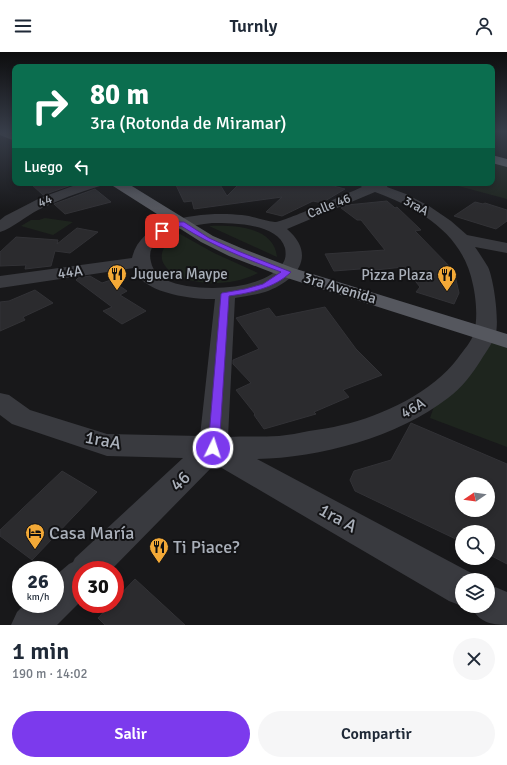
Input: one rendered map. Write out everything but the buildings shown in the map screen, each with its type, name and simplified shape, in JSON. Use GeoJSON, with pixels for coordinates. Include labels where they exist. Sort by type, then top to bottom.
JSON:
{"type":"FeatureCollection","features":[{"type":"Feature","properties":{"kind":"highway"},"geometry":{"type":"LineString","coordinates":[[495,160],[507,163]]}},
{"type":"Feature","properties":{"kind":"main road","name":"3ra Avenida"},"geometry":{"type":"LineString","coordinates":[[123,186],[207,239],[235,252],[287,272],[496,337]]}},
{"type":"Feature","properties":{"kind":"street","name":"44"},"geometry":{"type":"LineString","coordinates":[[0,227],[12,218],[43,201],[86,186]]}},
{"type":"Feature","properties":{"kind":"street","name":"Calle 46"},"geometry":{"type":"LineString","coordinates":[[274,229],[370,186]]}},
{"type":"Feature","properties":{"kind":"street","name":"3raA"},"geometry":{"type":"LineString","coordinates":[[378,186],[424,209],[445,224],[462,239]]}},
{"type":"Feature","properties":{"kind":"street"},"geometry":{"type":"LineString","coordinates":[[212,218],[231,218],[248,220],[274,229],[288,238],[294,248],[294,258],[287,272],[265,285],[247,291],[225,294],[182,292],[164,286],[150,278],[142,268],[140,262],[143,248],[150,239],[162,231],[181,223],[212,218]]}},
{"type":"Feature","properties":{"kind":"street"},"geometry":{"type":"LineString","coordinates":[[462,239],[507,248]]}},
{"type":"Feature","properties":{"kind":"street","name":"46A"},"geometry":{"type":"LineString","coordinates":[[213,448],[280,447],[343,436],[397,417],[439,392],[450,383],[472,356],[496,337],[479,268],[462,239]]}},
{"type":"Feature","properties":{"kind":"street","name":"44A"},"geometry":{"type":"LineString","coordinates":[[0,282],[140,262]]}},
{"type":"Feature","properties":{"kind":"street"},"geometry":{"type":"LineString","coordinates":[[213,448],[225,294]]}},
{"type":"Feature","properties":{"kind":"street","name":"1raA"},"geometry":{"type":"LineString","coordinates":[[0,402],[21,417],[107,445],[213,448]]}},
{"type":"Feature","properties":{"kind":"street","name":"46"},"geometry":{"type":"LineString","coordinates":[[96,561],[213,448]]}},
{"type":"Feature","properties":{"kind":"street","name":"1ra A"},"geometry":{"type":"LineString","coordinates":[[213,448],[455,584]]}},
{"type":"Feature","properties":{"kind":"street"},"geometry":{"type":"LineString","coordinates":[[64,592],[72,585]]}},
{"type":"Feature","properties":{"kind":"street"},"geometry":{"type":"LineString","coordinates":[[495,606],[507,613]]}},
{"type":"Feature","properties":{"kind":"street"},"geometry":{"type":"LineString","coordinates":[[30,625],[43,613]]}},
{"type":"Feature","properties":{"kind":"shaded area"},"geometry":{"type":"Polygon","coordinates":[[[495,163],[507,166],[507,199],[458,186],[495,186],[495,163]]]}},
{"type":"Feature","properties":{"kind":"shaded area"},"geometry":{"type":"Polygon","coordinates":[[[45,218],[73,222],[53,235],[21,226],[31,220],[45,218]]]}},
{"type":"Feature","properties":{"kind":"shaded area"},"geometry":{"type":"Polygon","coordinates":[[[209,226],[240,227],[260,233],[268,239],[274,247],[277,257],[209,226]]]}},
{"type":"Feature","properties":{"kind":"shaded area"},"geometry":{"type":"Polygon","coordinates":[[[180,234],[214,253],[258,273],[240,280],[203,283],[184,278],[171,272],[163,261],[163,251],[169,241],[180,234]]]}},
{"type":"Feature","properties":{"kind":"shaded area"},"geometry":{"type":"Polygon","coordinates":[[[485,333],[507,341],[507,447],[430,418],[439,392],[485,333]]]}},
{"type":"Feature","properties":{"kind":"place","name":"Juguera Maype"},"geometry":{"type":"Point","coordinates":[117,291]}},
{"type":"Feature","properties":{"kind":"place","name":"Pizza Plaza"},"geometry":{"type":"Point","coordinates":[447,292]}},
{"type":"Feature","properties":{"kind":"place","name":"Casa María"},"geometry":{"type":"Point","coordinates":[35,550]}},
{"type":"Feature","properties":{"kind":"place","name":"Ti Piace?"},"geometry":{"type":"Point","coordinates":[159,564]}},
{"type":"Feature","properties":{"kind":"route"},"geometry":{"type":"LineString","coordinates":[[162,231],[181,223],[207,239],[235,252],[287,272],[265,285],[247,291],[225,294],[213,448]]}}]}
